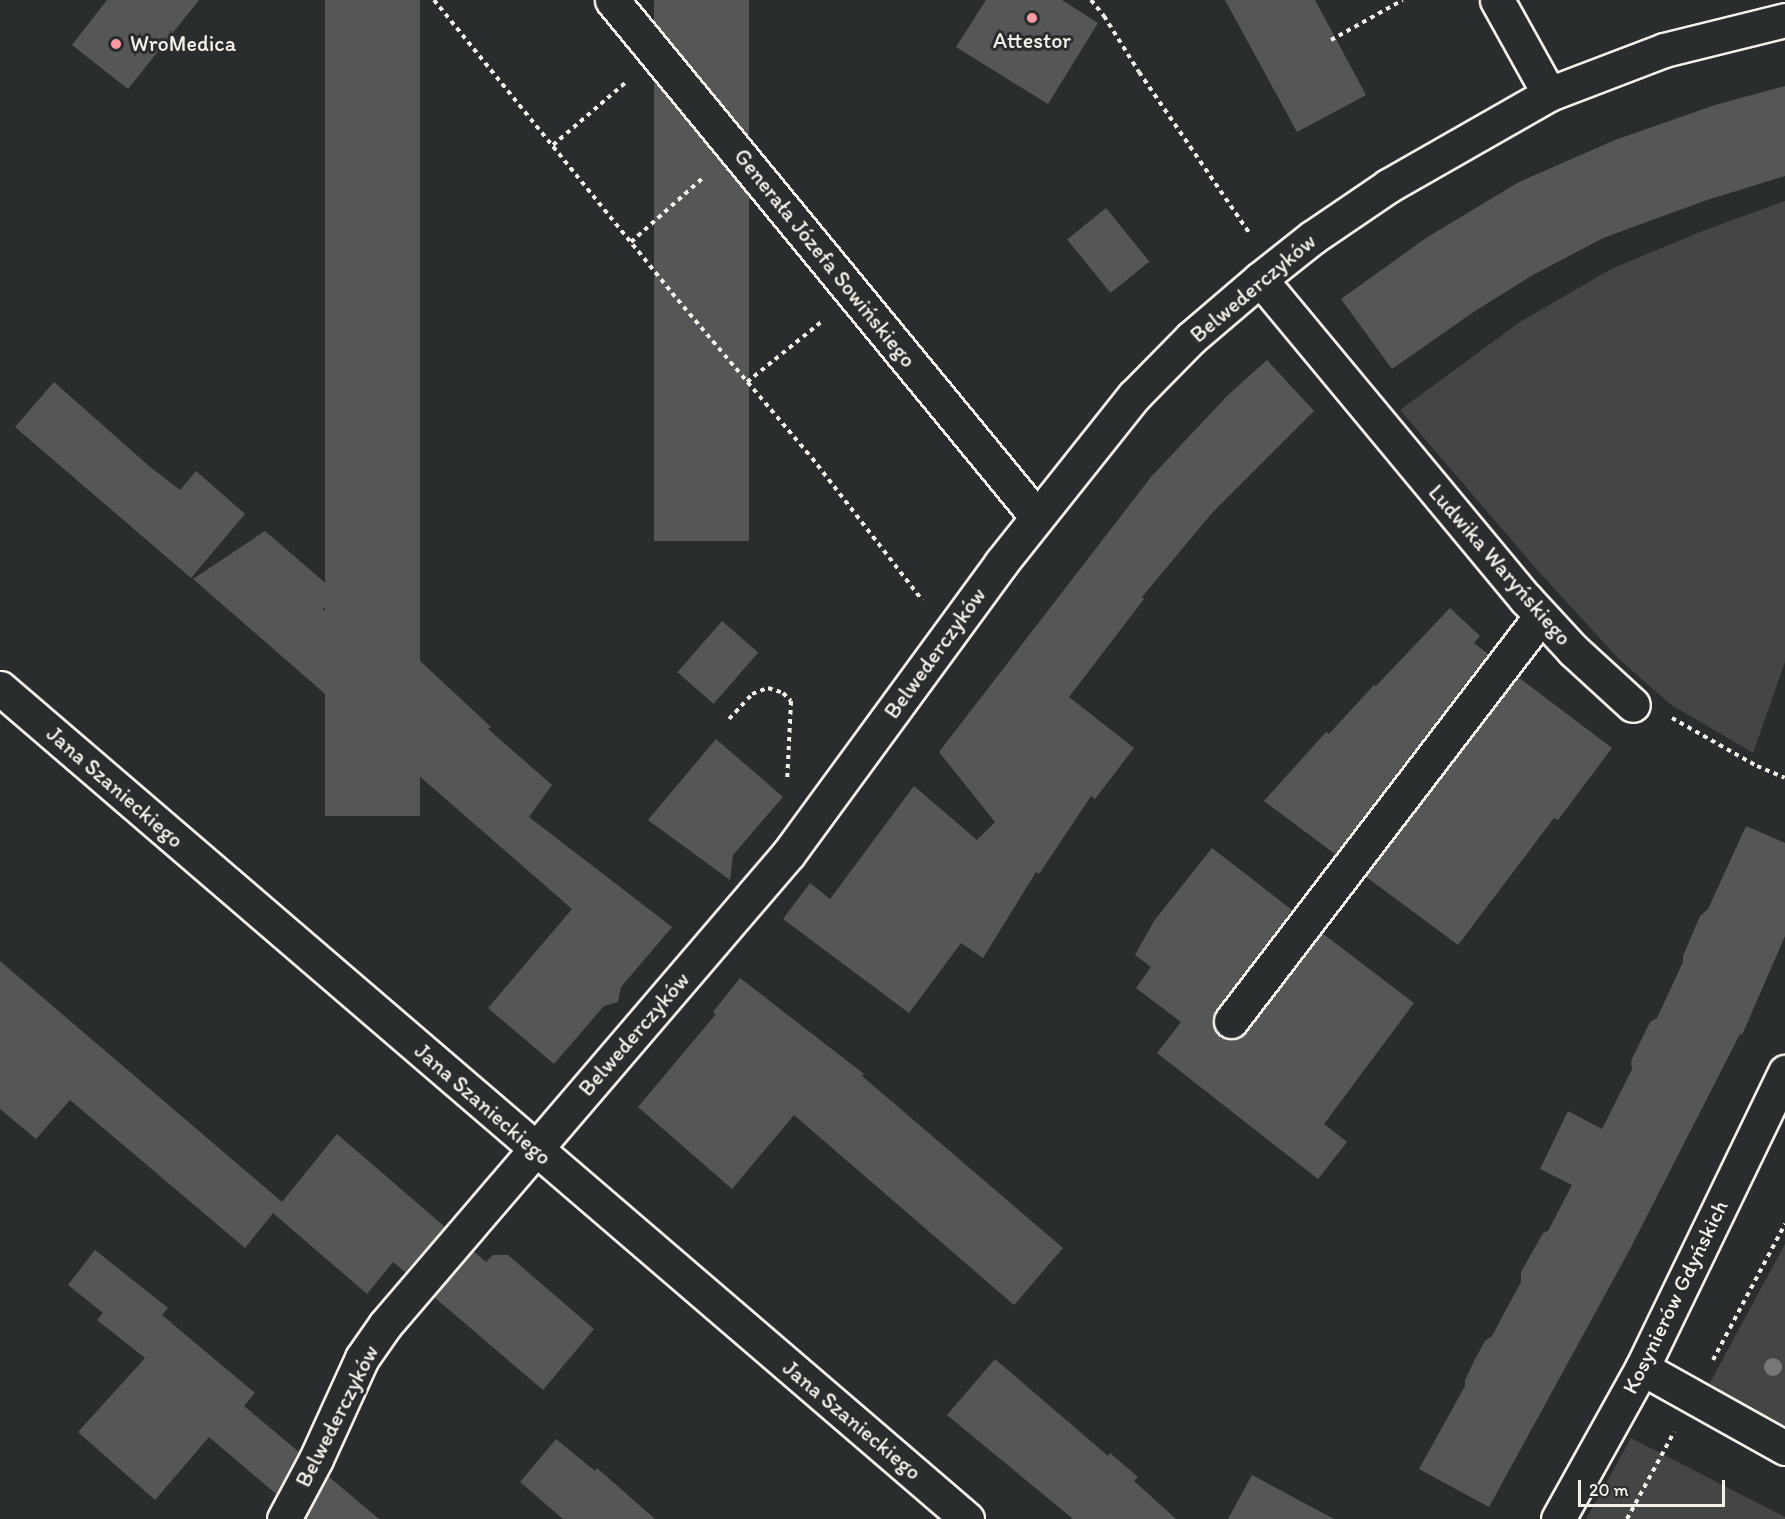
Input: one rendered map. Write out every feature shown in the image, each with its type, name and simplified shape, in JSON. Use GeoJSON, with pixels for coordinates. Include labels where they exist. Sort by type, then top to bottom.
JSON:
{"type":"FeatureCollection","features":[{"type":"Feature","properties":{"kind":"street","name":"Generała Józefa Sowińskiego"},"geometry":{"type":"LineString","coordinates":[[612,0],[1037,517]]}},
{"type":"Feature","properties":{"kind":"street"},"geometry":{"type":"LineString","coordinates":[[1497,0],[1549,94]]}},
{"type":"Feature","properties":{"kind":"street","name":"Belwederczyków"},"geometry":{"type":"LineString","coordinates":[[284,1519],[316,1459],[362,1358],[379,1333],[789,853],[1037,517],[1134,396],[1191,339],[1313,237],[1388,186],[1549,94],[1664,50],[1785,20]]}},
{"type":"Feature","properties":{"kind":"street","name":"Ludwika Waryńskiego"},"geometry":{"type":"LineString","coordinates":[[1260,279],[1541,616],[1573,650],[1633,705]]}},
{"type":"Feature","properties":{"kind":"street"},"geometry":{"type":"LineString","coordinates":[[1231,1021],[1541,616]]}},
{"type":"Feature","properties":{"kind":"street","name":"Jana Szanieckiego"},"geometry":{"type":"LineString","coordinates":[[0,688],[968,1519]]}},
{"type":"Feature","properties":{"kind":"street","name":"Kosynierów Gdyńskich"},"geometry":{"type":"LineString","coordinates":[[1558,1519],[1641,1368],[1785,1072]]}},
{"type":"Feature","properties":{"kind":"street"},"geometry":{"type":"LineString","coordinates":[[1641,1368],[1785,1448]]}},
{"type":"Feature","properties":{"kind":"path"},"geometry":{"type":"LineString","coordinates":[[434,0],[631,242],[812,458],[928,608]]}},
{"type":"Feature","properties":{"kind":"path"},"geometry":{"type":"LineString","coordinates":[[1090,0],[1104,16],[1139,72],[1254,240]]}},
{"type":"Feature","properties":{"kind":"path"},"geometry":{"type":"LineString","coordinates":[[1331,40],[1403,0]]}},
{"type":"Feature","properties":{"kind":"path"},"geometry":{"type":"LineString","coordinates":[[553,145],[630,79]]}},
{"type":"Feature","properties":{"kind":"path"},"geometry":{"type":"LineString","coordinates":[[631,242],[707,174]]}},
{"type":"Feature","properties":{"kind":"path"},"geometry":{"type":"LineString","coordinates":[[747,382],[824,319]]}},
{"type":"Feature","properties":{"kind":"path"},"geometry":{"type":"LineString","coordinates":[[1633,705],[1644,693],[1673,719],[1757,766],[1785,778]]}},
{"type":"Feature","properties":{"kind":"shaded area"},"geometry":{"type":"Polygon","coordinates":[[[1785,201],[1785,662],[1753,753],[1670,704],[1618,658],[1539,572],[1400,410],[1520,322],[1611,269],[1700,232],[1785,201]]]}},
{"type":"Feature","properties":{"kind":"shaded area"},"geometry":{"type":"Polygon","coordinates":[[[1785,1244],[1785,1435],[1706,1390],[1785,1244]]]}},
{"type":"Feature","properties":{"kind":"shaded area"},"geometry":{"type":"Polygon","coordinates":[[[1631,1438],[1785,1517],[1785,1519],[1586,1519],[1631,1438]]]}},
{"type":"Feature","properties":{"kind":"building","name":"WroMedica"},"geometry":{"type":"Polygon","coordinates":[[[107,0],[199,0],[128,89],[72,45],[107,0]]]}},
{"type":"Feature","properties":{"kind":"building"},"geometry":{"type":"Polygon","coordinates":[[[325,0],[420,0],[420,816],[325,816],[325,0]]]}},
{"type":"Feature","properties":{"kind":"building"},"geometry":{"type":"Polygon","coordinates":[[[654,0],[749,0],[749,541],[654,541],[654,0]]]}},
{"type":"Feature","properties":{"kind":"building"},"geometry":{"type":"Polygon","coordinates":[[[986,0],[1062,0],[1098,23],[1048,104],[956,47],[986,0]]]}},
{"type":"Feature","properties":{"kind":"building"},"geometry":{"type":"Polygon","coordinates":[[[1225,0],[1315,0],[1366,95],[1297,132],[1225,0]]]}},
{"type":"Feature","properties":{"kind":"building"},"geometry":{"type":"Polygon","coordinates":[[[1785,86],[1785,176],[1707,200],[1603,238],[1531,276],[1475,311],[1392,369],[1341,299],[1426,238],[1519,182],[1615,140],[1715,105],[1785,86]]]}},
{"type":"Feature","properties":{"kind":"building"},"geometry":{"type":"Polygon","coordinates":[[[1106,208],[1149,262],[1111,293],[1067,239],[1106,208]]]}},
{"type":"Feature","properties":{"kind":"building"},"geometry":{"type":"Polygon","coordinates":[[[1267,360],[1314,411],[1212,513],[1142,597],[1144,599],[1069,697],[1134,748],[1095,799],[1091,796],[1039,874],[1036,872],[983,958],[961,943],[909,1013],[783,919],[810,883],[830,899],[914,786],[977,840],[995,822],[939,752],[1151,477],[1228,395],[1267,360]]]}},
{"type":"Feature","properties":{"kind":"building"},"geometry":{"type":"Polygon","coordinates":[[[54,382],[149,466],[180,490],[196,471],[245,514],[191,578],[15,427],[54,382]]]}},
{"type":"Feature","properties":{"kind":"building"},"geometry":{"type":"Polygon","coordinates":[[[265,531],[337,593],[323,609],[348,638],[384,669],[403,645],[491,727],[488,729],[552,785],[529,817],[672,927],[621,987],[618,1002],[604,1006],[554,1064],[488,1008],[572,909],[193,579],[265,531]]]}},
{"type":"Feature","properties":{"kind":"building"},"geometry":{"type":"Polygon","coordinates":[[[1450,608],[1480,636],[1474,643],[1488,654],[1335,854],[1264,801],[1326,732],[1329,734],[1450,608]]]}},
{"type":"Feature","properties":{"kind":"building"},"geometry":{"type":"Polygon","coordinates":[[[722,621],[758,652],[714,704],[677,672],[722,621]]]}},
{"type":"Feature","properties":{"kind":"building"},"geometry":{"type":"Polygon","coordinates":[[[1518,677],[1612,748],[1558,820],[1554,818],[1458,945],[1365,876],[1518,677]]]}},
{"type":"Feature","properties":{"kind":"building"},"geometry":{"type":"Polygon","coordinates":[[[716,739],[783,797],[733,855],[730,880],[648,820],[716,739]]]}},
{"type":"Feature","properties":{"kind":"building"},"geometry":{"type":"Polygon","coordinates":[[[1746,826],[1785,843],[1785,936],[1742,1035],[1740,1034],[1629,1251],[1489,1507],[1419,1469],[1465,1386],[1465,1380],[1475,1359],[1485,1341],[1492,1336],[1521,1282],[1521,1272],[1543,1233],[1548,1231],[1572,1185],[1540,1169],[1568,1111],[1602,1129],[1632,1069],[1631,1061],[1650,1022],[1657,1018],[1683,962],[1683,956],[1700,916],[1708,909],[1746,826]]]}},
{"type":"Feature","properties":{"kind":"building"},"geometry":{"type":"Polygon","coordinates":[[[1212,848],[1292,910],[1216,1010],[1212,1019],[1219,1035],[1229,1040],[1245,1033],[1322,933],[1414,1003],[1324,1124],[1347,1142],[1318,1179],[1157,1053],[1181,1022],[1136,988],[1151,967],[1135,955],[1154,921],[1212,848]]]}},
{"type":"Feature","properties":{"kind":"building"},"geometry":{"type":"Polygon","coordinates":[[[0,961],[282,1202],[245,1248],[70,1100],[36,1139],[0,1109],[0,961]]]}},
{"type":"Feature","properties":{"kind":"building"},"geometry":{"type":"Polygon","coordinates":[[[740,978],[864,1074],[862,1076],[1063,1248],[1014,1305],[794,1115],[732,1189],[638,1107],[716,1014],[713,1012],[740,978]]]}},
{"type":"Feature","properties":{"kind":"building"},"geometry":{"type":"Polygon","coordinates":[[[337,1134],[445,1227],[405,1272],[393,1262],[367,1294],[273,1213],[337,1134]]]}},
{"type":"Feature","properties":{"kind":"building"},"geometry":{"type":"Polygon","coordinates":[[[95,1250],[168,1308],[162,1315],[255,1393],[244,1406],[299,1452],[276,1494],[209,1437],[155,1500],[78,1432],[145,1358],[97,1320],[103,1313],[68,1285],[95,1250]]]}},
{"type":"Feature","properties":{"kind":"building"},"geometry":{"type":"Polygon","coordinates":[[[473,1251],[486,1262],[493,1255],[508,1255],[594,1329],[543,1390],[434,1297],[473,1251]]]}},
{"type":"Feature","properties":{"kind":"building"},"geometry":{"type":"Polygon","coordinates":[[[995,1359],[1108,1456],[1110,1453],[1138,1477],[1134,1481],[1176,1519],[1073,1519],[947,1415],[995,1359]]]}},
{"type":"Feature","properties":{"kind":"building"},"geometry":{"type":"Polygon","coordinates":[[[556,1439],[595,1471],[597,1468],[655,1519],[563,1519],[520,1482],[556,1439]]]}},
{"type":"Feature","properties":{"kind":"building"},"geometry":{"type":"Polygon","coordinates":[[[1252,1475],[1334,1519],[1228,1519],[1252,1475]]]}},
{"type":"Feature","properties":{"kind":"building"},"geometry":{"type":"Polygon","coordinates":[[[328,1476],[379,1519],[305,1519],[328,1476]]]}},
{"type":"Feature","properties":{"kind":"place","name":"Attestor"},"geometry":{"type":"Point","coordinates":[1032,18]}},
{"type":"Feature","properties":{"kind":"place","name":"WroMedica"},"geometry":{"type":"Point","coordinates":[116,44]}}]}
